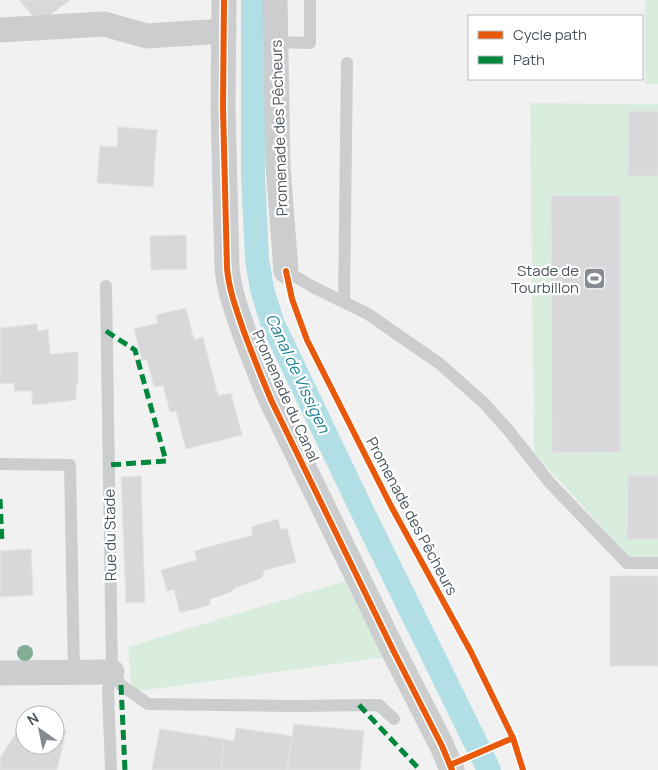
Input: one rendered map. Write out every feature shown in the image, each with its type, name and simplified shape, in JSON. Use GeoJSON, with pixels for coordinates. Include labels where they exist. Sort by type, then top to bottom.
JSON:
{"type":"FeatureCollection","features":[{"type":"Feature","properties":{"kind":"street","name":"Promenade du Canal"},"geometry":{"type":"LineString","coordinates":[[224,0],[223,108],[227,268],[228,282],[234,303],[272,402],[442,746],[452,770]]}},
{"type":"Feature","properties":{"kind":"street","name":"Promenade des Pêcheurs"},"geometry":{"type":"LineString","coordinates":[[275,0],[278,166],[286,271]]}},
{"type":"Feature","properties":{"kind":"street"},"geometry":{"type":"LineString","coordinates":[[0,30],[104,24],[147,36],[224,30]]}},
{"type":"Feature","properties":{"kind":"street"},"geometry":{"type":"LineString","coordinates":[[0,673],[112,672]]}},
{"type":"Feature","properties":{"kind":"lane"},"geometry":{"type":"LineString","coordinates":[[275,42],[310,43],[310,0]]}},
{"type":"Feature","properties":{"kind":"lane"},"geometry":{"type":"LineString","coordinates":[[344,302],[347,64]]}},
{"type":"Feature","properties":{"kind":"lane"},"geometry":{"type":"LineString","coordinates":[[286,271],[313,287],[368,314],[440,364],[484,404],[509,431],[550,483],[627,563],[658,563]]}},
{"type":"Feature","properties":{"kind":"lane","name":"Rue du Stade"},"geometry":{"type":"LineString","coordinates":[[106,286],[112,672],[108,689],[112,770]]}},
{"type":"Feature","properties":{"kind":"lane"},"geometry":{"type":"LineString","coordinates":[[0,464],[70,465],[74,672]]}},
{"type":"Feature","properties":{"kind":"lane"},"geometry":{"type":"LineString","coordinates":[[112,672],[121,685],[148,704],[380,705],[394,719]]}},
{"type":"Feature","properties":{"kind":"green space"},"geometry":{"type":"Polygon","coordinates":[[[645,0],[658,0],[658,84],[645,84],[645,0]]]}},
{"type":"Feature","properties":{"kind":"green space","name":"Stade de Tourbillon"},"geometry":{"type":"Polygon","coordinates":[[[530,103],[658,104],[658,558],[630,558],[534,453],[530,103]]]}},
{"type":"Feature","properties":{"kind":"green space"},"geometry":{"type":"Polygon","coordinates":[[[345,581],[386,657],[132,692],[128,647],[345,581]]]}},
{"type":"Feature","properties":{"kind":"building"},"geometry":{"type":"Polygon","coordinates":[[[19,0],[70,0],[39,23],[19,0]]]}},
{"type":"Feature","properties":{"kind":"building"},"geometry":{"type":"Polygon","coordinates":[[[629,111],[658,111],[658,176],[628,176],[629,111]]]}},
{"type":"Feature","properties":{"kind":"building"},"geometry":{"type":"Polygon","coordinates":[[[118,127],[157,130],[153,187],[97,183],[100,146],[117,147],[118,127]]]}},
{"type":"Feature","properties":{"kind":"building"},"geometry":{"type":"Polygon","coordinates":[[[551,196],[620,196],[620,452],[552,453],[551,196]]]}},
{"type":"Feature","properties":{"kind":"building"},"geometry":{"type":"Polygon","coordinates":[[[186,235],[187,269],[151,270],[150,236],[186,235]]]}},
{"type":"Feature","properties":{"kind":"building"},"geometry":{"type":"Polygon","coordinates":[[[186,308],[194,340],[203,337],[218,396],[231,393],[242,435],[186,449],[176,411],[170,412],[163,385],[154,387],[147,360],[142,361],[134,329],[158,323],[156,315],[186,308]]]}},
{"type":"Feature","properties":{"kind":"building"},"geometry":{"type":"Polygon","coordinates":[[[37,324],[38,331],[48,329],[50,354],[78,352],[76,400],[32,405],[32,391],[14,391],[14,383],[0,384],[0,328],[37,324]]]}},
{"type":"Feature","properties":{"kind":"building"},"geometry":{"type":"Polygon","coordinates":[[[628,475],[658,475],[658,539],[627,539],[628,475]]]}},
{"type":"Feature","properties":{"kind":"building"},"geometry":{"type":"Polygon","coordinates":[[[141,476],[145,602],[126,603],[121,477],[141,476]]]}},
{"type":"Feature","properties":{"kind":"building"},"geometry":{"type":"Polygon","coordinates":[[[278,519],[281,530],[287,528],[296,562],[265,570],[262,578],[210,599],[210,605],[180,613],[174,589],[167,591],[161,570],[197,560],[194,551],[253,535],[251,527],[278,519]]]}},
{"type":"Feature","properties":{"kind":"building"},"geometry":{"type":"Polygon","coordinates":[[[31,549],[33,595],[0,597],[0,551],[31,549]]]}},
{"type":"Feature","properties":{"kind":"building"},"geometry":{"type":"Polygon","coordinates":[[[610,576],[658,576],[658,666],[610,666],[610,576]]]}},
{"type":"Feature","properties":{"kind":"building"},"geometry":{"type":"Polygon","coordinates":[[[294,724],[364,731],[360,770],[287,770],[294,724]]]}},
{"type":"Feature","properties":{"kind":"building"},"geometry":{"type":"Polygon","coordinates":[[[236,728],[292,736],[287,770],[221,770],[224,739],[234,741],[236,728]]]}},
{"type":"Feature","properties":{"kind":"building"},"geometry":{"type":"Polygon","coordinates":[[[160,729],[224,739],[221,770],[152,770],[160,729]]]}},
{"type":"Feature","properties":{"kind":"building"},"geometry":{"type":"Polygon","coordinates":[[[15,735],[15,755],[60,755],[57,770],[0,770],[0,758],[15,735]]]}},
{"type":"Feature","properties":{"kind":"waterway","name":"Canal de Vissigen"},"geometry":{"type":"LineString","coordinates":[[253,0],[253,175],[257,259],[262,289],[272,322],[489,770]]}},
{"type":"Feature","properties":{"kind":"marked path"},"geometry":{"type":"LineString","coordinates":[[106,331],[135,350],[166,461],[109,465]]}},
{"type":"Feature","properties":{"kind":"marked path"},"geometry":{"type":"LineString","coordinates":[[0,499],[2,542]]}},
{"type":"Feature","properties":{"kind":"marked path"},"geometry":{"type":"LineString","coordinates":[[121,685],[125,770]]}},
{"type":"Feature","properties":{"kind":"marked path"},"geometry":{"type":"LineString","coordinates":[[359,705],[420,770]]}},
{"type":"Feature","properties":{"kind":"cycle path"},"geometry":{"type":"LineString","coordinates":[[224,0],[223,108],[227,268],[234,301],[247,341],[272,402],[442,746],[452,770]]}},
{"type":"Feature","properties":{"kind":"cycle path"},"geometry":{"type":"LineString","coordinates":[[286,271],[292,299],[307,340],[391,506],[471,652],[513,738],[523,770]]}},
{"type":"Feature","properties":{"kind":"cycle path"},"geometry":{"type":"LineString","coordinates":[[450,765],[513,738]]}},
{"type":"Feature","properties":{"kind":"place","name":"Stade de Tourbillon"},"geometry":{"type":"Point","coordinates":[595,279]}}]}
